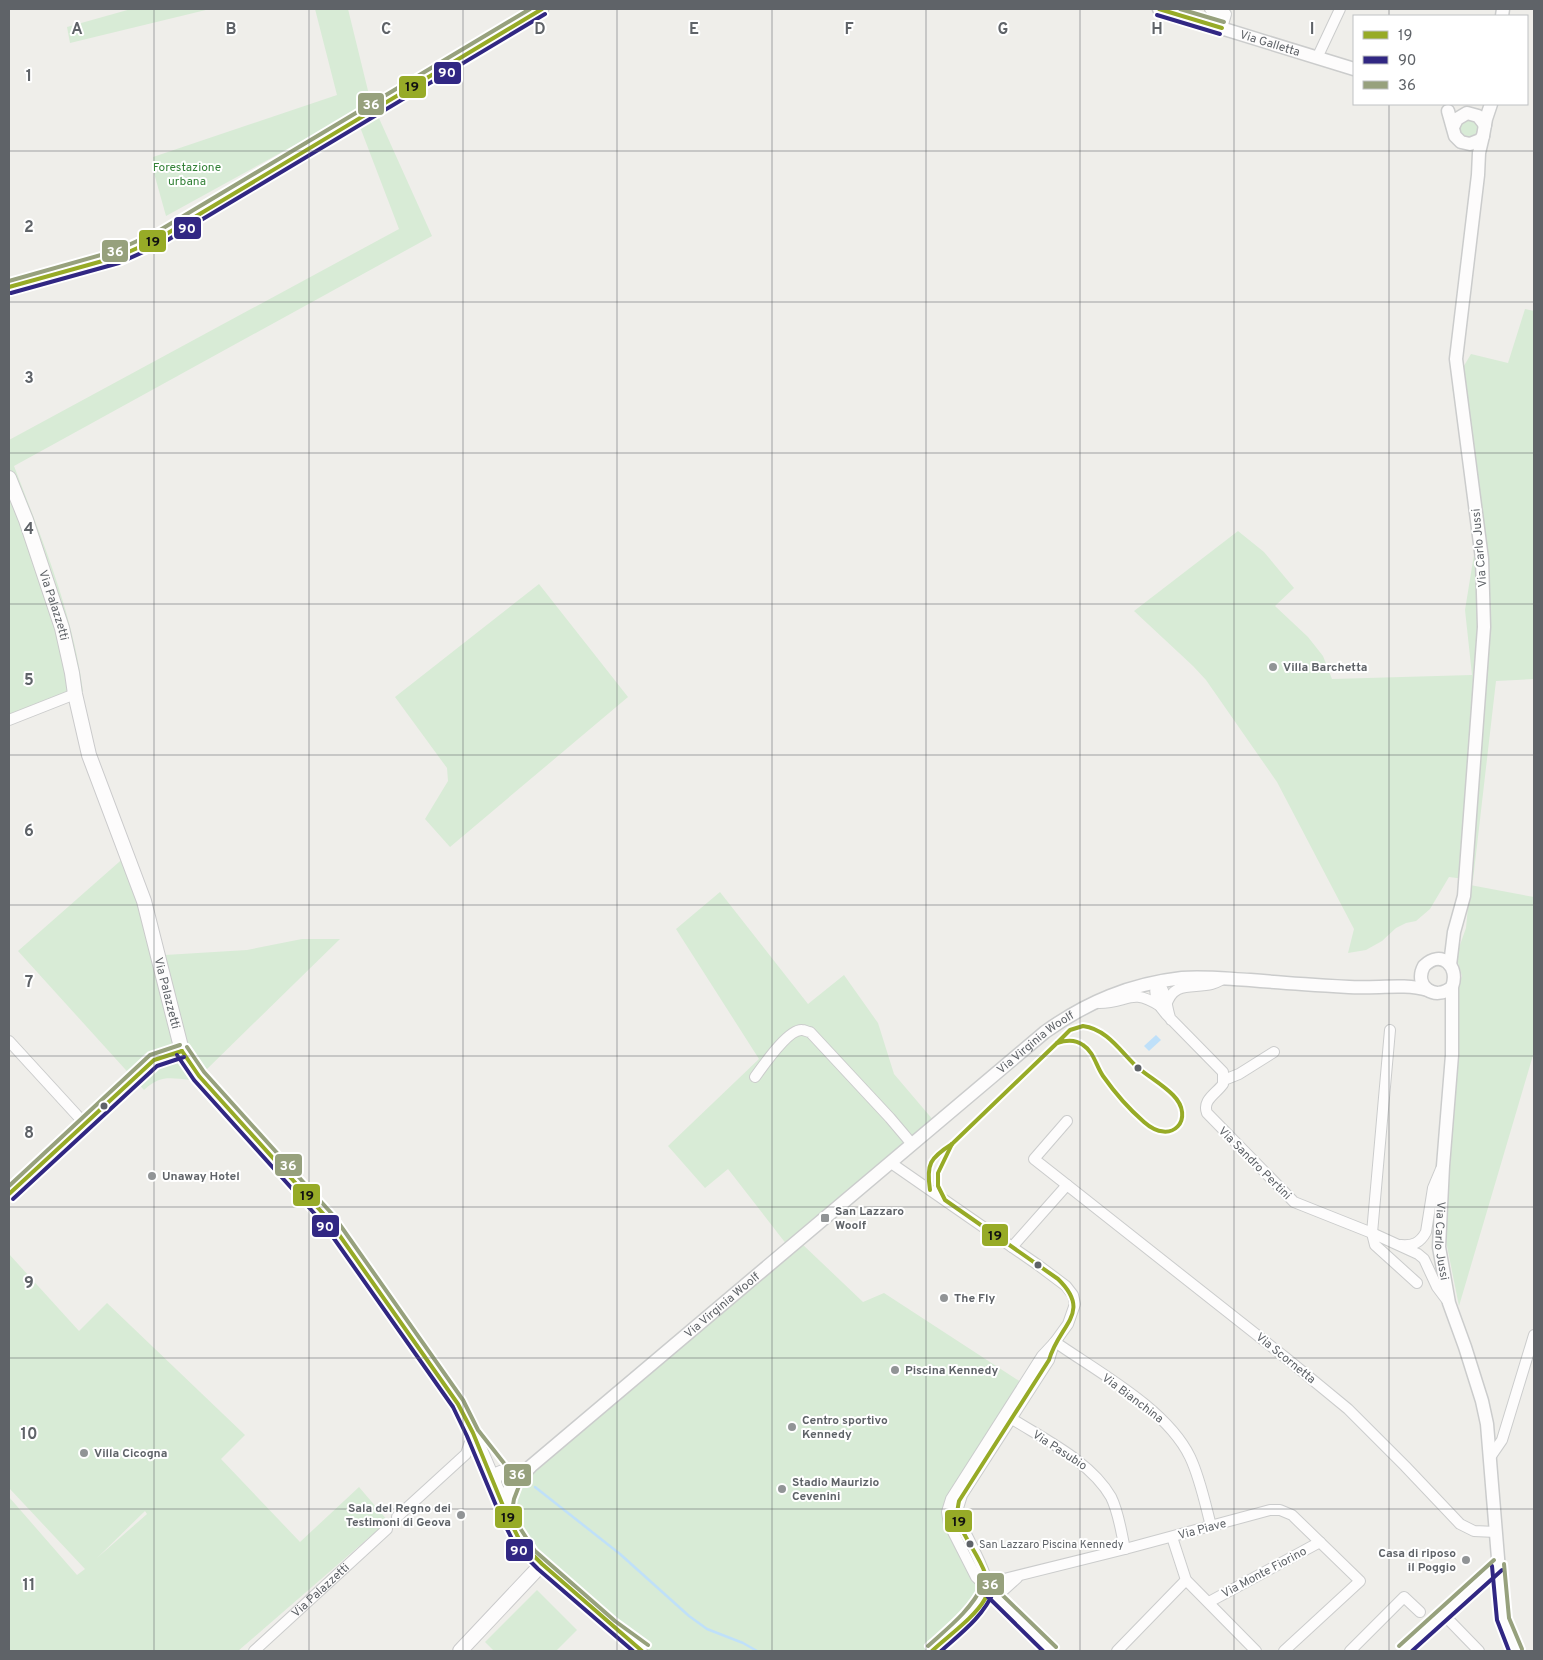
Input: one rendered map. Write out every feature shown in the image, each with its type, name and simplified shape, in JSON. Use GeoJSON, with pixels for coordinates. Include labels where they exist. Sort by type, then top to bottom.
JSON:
{"type":"FeatureCollection","features":[{"type":"Feature","properties":{"kind":"main road","name":"Via Palazzetti"},"geometry":{"type":"LineString","coordinates":[[9,478],[30,529],[62,628],[75,694],[90,755],[144,901],[182,1050],[199,1076],[328,1219],[458,1404],[482,1454],[504,1482]]}},
{"type":"Feature","properties":{"kind":"main road","name":"Via Palazzetti"},"geometry":{"type":"LineString","coordinates":[[473,1433],[504,1482]]}},
{"type":"Feature","properties":{"kind":"main road"},"geometry":{"type":"LineString","coordinates":[[460,1651],[542,1564],[521,1543],[506,1513],[504,1482]]}},
{"type":"Feature","properties":{"kind":"street"},"geometry":{"type":"LineString","coordinates":[[9,287],[117,257],[158,239],[542,9]]}},
{"type":"Feature","properties":{"kind":"street","name":"Via Galletta"},"geometry":{"type":"LineString","coordinates":[[1159,9],[1193,14],[1222,28],[1353,69]]}},
{"type":"Feature","properties":{"kind":"street"},"geometry":{"type":"LineString","coordinates":[[1210,9],[1226,14],[1222,28]]}},
{"type":"Feature","properties":{"kind":"street","name":"Via Galletta"},"geometry":{"type":"LineString","coordinates":[[1317,58],[1340,9]]}},
{"type":"Feature","properties":{"kind":"street","name":"Via Carlo Jussi"},"geometry":{"type":"LineString","coordinates":[[1454,127],[1457,118],[1484,110],[1490,105]]}},
{"type":"Feature","properties":{"kind":"street","name":"Via Carlo Jussi"},"geometry":{"type":"LineString","coordinates":[[1450,965],[1454,932],[1464,896],[1484,627],[1482,559],[1456,359],[1479,147],[1491,105]]}},
{"type":"Feature","properties":{"kind":"street"},"geometry":{"type":"LineString","coordinates":[[1444,107],[1478,116],[1484,130],[1476,143],[1465,144]]}},
{"type":"Feature","properties":{"kind":"street"},"geometry":{"type":"LineString","coordinates":[[1444,107],[1454,127],[1455,136],[1474,154],[1478,164]]}},
{"type":"Feature","properties":{"kind":"street"},"geometry":{"type":"LineString","coordinates":[[9,720],[75,694]]}},
{"type":"Feature","properties":{"kind":"street","name":"Via Carlo Jussi"},"geometry":{"type":"LineString","coordinates":[[1430,963],[1454,932]]}},
{"type":"Feature","properties":{"kind":"street"},"geometry":{"type":"LineString","coordinates":[[1430,991],[1442,993],[1452,987],[1455,979],[1454,972],[1450,965],[1443,960],[1430,963],[1421,978],[1424,986],[1441,1002],[1452,1021]]}},
{"type":"Feature","properties":{"kind":"street","name":"Via Virginia Woolf"},"geometry":{"type":"LineString","coordinates":[[1376,988],[1406,980],[1430,963]]}},
{"type":"Feature","properties":{"kind":"street","name":"Via Virginia Woolf"},"geometry":{"type":"LineString","coordinates":[[504,1482],[531,1466],[1045,1032],[1071,1014],[1118,993],[1182,978],[1224,978],[1376,988],[1410,987],[1430,991]]}},
{"type":"Feature","properties":{"kind":"street","name":"Via Virginia Woolf"},"geometry":{"type":"LineString","coordinates":[[1093,1003],[1106,1003],[1132,996],[1140,996],[1163,1007],[1179,988],[1211,984],[1224,978]]}},
{"type":"Feature","properties":{"kind":"street"},"geometry":{"type":"LineString","coordinates":[[1157,983],[1155,990],[1171,1020],[1223,1072],[1224,1080]]}},
{"type":"Feature","properties":{"kind":"street","name":"Via Carlo Jussi"},"geometry":{"type":"LineString","coordinates":[[1452,987],[1452,1055],[1442,1166],[1439,1247],[1449,1303],[1482,1401],[1490,1456],[1504,1619],[1516,1651]]}},
{"type":"Feature","properties":{"kind":"street"},"geometry":{"type":"LineString","coordinates":[[755,1077],[767,1060],[792,1033],[802,1030],[810,1032],[912,1144]]}},
{"type":"Feature","properties":{"kind":"street"},"geometry":{"type":"LineString","coordinates":[[1390,1030],[1372,1233],[1375,1245],[1417,1283]]}},
{"type":"Feature","properties":{"kind":"street"},"geometry":{"type":"LineString","coordinates":[[9,1041],[85,1124]]}},
{"type":"Feature","properties":{"kind":"street"},"geometry":{"type":"LineString","coordinates":[[9,1194],[154,1060],[182,1050]]}},
{"type":"Feature","properties":{"kind":"street","name":"Via Sandro Pertini"},"geometry":{"type":"LineString","coordinates":[[1274,1052],[1239,1074],[1224,1080],[1222,1087],[1205,1105],[1207,1113],[1294,1202],[1372,1233],[1424,1259],[1437,1287],[1449,1303]]}},
{"type":"Feature","properties":{"kind":"street","name":"Via Scornetta"},"geometry":{"type":"LineString","coordinates":[[1067,1121],[1034,1158],[1348,1409],[1460,1524],[1474,1530],[1496,1532]]}},
{"type":"Feature","properties":{"kind":"street"},"geometry":{"type":"LineString","coordinates":[[891,1162],[1058,1279],[1073,1295],[1075,1304],[1068,1324],[1042,1356],[962,1495],[958,1508],[958,1518]]}},
{"type":"Feature","properties":{"kind":"street"},"geometry":{"type":"LineString","coordinates":[[1399,1245],[1414,1244],[1426,1232],[1434,1188],[1442,1166]]}},
{"type":"Feature","properties":{"kind":"street"},"geometry":{"type":"LineString","coordinates":[[1012,1247],[1067,1185]]}},
{"type":"Feature","properties":{"kind":"street"},"geometry":{"type":"LineString","coordinates":[[1490,1456],[1502,1440],[1534,1336]]}},
{"type":"Feature","properties":{"kind":"street","name":"Via Bianchina"},"geometry":{"type":"LineString","coordinates":[[1055,1342],[1127,1391],[1164,1420],[1176,1434],[1190,1456],[1211,1526]]}},
{"type":"Feature","properties":{"kind":"street"},"geometry":{"type":"LineString","coordinates":[[1008,1417],[951,1499],[948,1512],[949,1524],[976,1577],[1052,1651]]}},
{"type":"Feature","properties":{"kind":"street","name":"Via Pasubio"},"geometry":{"type":"LineString","coordinates":[[1008,1417],[1083,1464],[1095,1475],[1111,1498],[1116,1509],[1126,1549]]}},
{"type":"Feature","properties":{"kind":"street"},"geometry":{"type":"LineString","coordinates":[[397,1517],[466,1454],[473,1433]]}},
{"type":"Feature","properties":{"kind":"street"},"geometry":{"type":"LineString","coordinates":[[466,1454],[473,1452],[482,1454]]}},
{"type":"Feature","properties":{"kind":"street"},"geometry":{"type":"LineString","coordinates":[[932,1651],[976,1610],[986,1597],[988,1589],[984,1572],[951,1499]]}},
{"type":"Feature","properties":{"kind":"street","name":"Via Piave"},"geometry":{"type":"LineString","coordinates":[[988,1589],[996,1581],[1126,1549],[1270,1510],[1280,1510],[1292,1515],[1360,1581],[1284,1651]]}},
{"type":"Feature","properties":{"kind":"street","name":"Via Palazzetti"},"geometry":{"type":"LineString","coordinates":[[254,1651],[387,1529]]}},
{"type":"Feature","properties":{"kind":"street"},"geometry":{"type":"LineString","coordinates":[[1172,1536],[1186,1580],[1256,1651]]}},
{"type":"Feature","properties":{"kind":"street","name":"Via Monte Fiorino"},"geometry":{"type":"LineString","coordinates":[[1208,1602],[1320,1542]]}},
{"type":"Feature","properties":{"kind":"street"},"geometry":{"type":"LineString","coordinates":[[542,1564],[611,1626],[642,1650]]}},
{"type":"Feature","properties":{"kind":"street"},"geometry":{"type":"LineString","coordinates":[[1404,1651],[1498,1565]]}},
{"type":"Feature","properties":{"kind":"street","name":"Via Piave"},"geometry":{"type":"LineString","coordinates":[[996,1597],[1020,1576]]}},
{"type":"Feature","properties":{"kind":"street"},"geometry":{"type":"LineString","coordinates":[[1117,1651],[1186,1580]]}},
{"type":"Feature","properties":{"kind":"street"},"geometry":{"type":"LineString","coordinates":[[1350,1651],[1404,1597],[1420,1612]]}},
{"type":"Feature","properties":{"kind":"street"},"geometry":{"type":"LineString","coordinates":[[1444,1614],[1479,1651]]}},
{"type":"Feature","properties":{"kind":"green space"},"geometry":{"type":"Polygon","coordinates":[[[131,9],[210,9],[70,43],[67,27],[131,9]]]}},
{"type":"Feature","properties":{"kind":"green space","name":"Forestazione urbana"},"geometry":{"type":"Polygon","coordinates":[[[315,9],[348,9],[371,103],[166,216],[154,173],[153,157],[337,95],[315,9]]]}},
{"type":"Feature","properties":{"kind":"green space"},"geometry":{"type":"Polygon","coordinates":[[[378,116],[432,236],[14,466],[46,549],[64,605],[72,634],[83,691],[9,719],[9,440],[399,229],[360,127],[378,116]]]}},
{"type":"Feature","properties":{"kind":"green space"},"geometry":{"type":"Polygon","coordinates":[[[1465,119],[1473,119],[1478,124],[1476,135],[1465,137],[1460,132],[1460,124],[1465,119]]]}},
{"type":"Feature","properties":{"kind":"green space"},"geometry":{"type":"Polygon","coordinates":[[[1525,309],[1534,311],[1534,679],[1496,681],[1473,880],[1449,877],[1430,909],[1416,921],[1396,928],[1382,941],[1366,950],[1348,953],[1354,929],[1277,782],[1206,680],[1134,611],[1238,531],[1264,552],[1294,588],[1275,606],[1308,637],[1323,656],[1332,679],[1472,675],[1465,610],[1477,536],[1452,386],[1471,354],[1508,363],[1525,309]]]}},
{"type":"Feature","properties":{"kind":"green space"},"geometry":{"type":"Polygon","coordinates":[[[539,584],[628,697],[450,847],[425,819],[448,781],[447,768],[395,697],[539,584]]]}},
{"type":"Feature","properties":{"kind":"green space"},"geometry":{"type":"Polygon","coordinates":[[[127,855],[150,900],[165,955],[247,950],[302,939],[340,939],[206,1070],[190,1080],[171,1078],[160,1080],[144,1090],[18,951],[127,855]]]}},
{"type":"Feature","properties":{"kind":"green space"},"geometry":{"type":"Polygon","coordinates":[[[1470,885],[1534,897],[1534,1052],[1459,1306],[1445,1236],[1459,1037],[1455,997],[1462,976],[1456,956],[1466,928],[1470,885]]]}},
{"type":"Feature","properties":{"kind":"green space","name":"Centro sportivo Kennedy"},"geometry":{"type":"Polygon","coordinates":[[[720,892],[808,1004],[844,975],[878,1023],[894,1074],[934,1121],[800,1242],[863,1302],[884,1293],[1027,1386],[956,1503],[970,1542],[992,1578],[992,1589],[932,1651],[644,1651],[540,1566],[511,1509],[515,1492],[536,1468],[787,1245],[728,1169],[705,1188],[668,1146],[759,1059],[676,929],[720,892]]]}},
{"type":"Feature","properties":{"kind":"green space"},"geometry":{"type":"Polygon","coordinates":[[[9,1254],[79,1331],[107,1303],[245,1435],[221,1459],[300,1542],[359,1487],[388,1521],[238,1651],[9,1651],[9,1497],[77,1575],[85,1569],[9,1488],[9,1254]],[[145,1511],[97,1558],[147,1514],[145,1511]]]}},
{"type":"Feature","properties":{"kind":"green space"},"geometry":{"type":"Polygon","coordinates":[[[537,1590],[577,1630],[556,1651],[494,1651],[485,1642],[537,1590]]]}},
{"type":"Feature","properties":{"kind":"water"},"geometry":{"type":"Polygon","coordinates":[[[1156,1035],[1161,1040],[1149,1051],[1144,1046],[1156,1035]]]}},
{"type":"Feature","properties":{"kind":"waterway"},"geometry":{"type":"LineString","coordinates":[[535,1487],[620,1554],[689,1616],[707,1629],[743,1643],[757,1651]]}},
{"type":"Feature","properties":{"kind":"transit line","name":"36"},"geometry":{"type":"LineString","coordinates":[[9,281],[115,251],[155,233],[530,9]]}},
{"type":"Feature","properties":{"kind":"transit line","name":"19"},"geometry":{"type":"LineString","coordinates":[[9,287],[117,257],[158,239],[542,9]]}},
{"type":"Feature","properties":{"kind":"transit line","name":"19"},"geometry":{"type":"LineString","coordinates":[[1159,9],[1222,28]]}},
{"type":"Feature","properties":{"kind":"transit line","name":"36"},"geometry":{"type":"LineString","coordinates":[[1180,9],[1224,22]]}},
{"type":"Feature","properties":{"kind":"transit line","name":"90"},"geometry":{"type":"LineString","coordinates":[[11,293],[119,263],[161,244],[545,14]]}},
{"type":"Feature","properties":{"kind":"transit line","name":"90"},"geometry":{"type":"LineString","coordinates":[[1157,15],[1220,34]]}},
{"type":"Feature","properties":{"kind":"transit line","name":"19"},"geometry":{"type":"LineString","coordinates":[[1083,1026],[1092,1028],[1106,1036],[1137,1067],[1173,1095],[1180,1104],[1182,1112],[1178,1126],[1172,1131],[1164,1132],[1154,1129],[1144,1122],[1112,1089],[1087,1048],[1074,1041],[1057,1043],[1070,1030],[1083,1026]]}},
{"type":"Feature","properties":{"kind":"transit line","name":"19"},"geometry":{"type":"LineString","coordinates":[[952,1144],[1057,1043]]}},
{"type":"Feature","properties":{"kind":"transit line","name":"36"},"geometry":{"type":"LineString","coordinates":[[9,1186],[150,1055],[180,1045]]}},
{"type":"Feature","properties":{"kind":"transit line","name":"36"},"geometry":{"type":"LineString","coordinates":[[187,1047],[204,1072],[333,1215],[463,1400],[478,1430],[507,1467],[517,1472],[519,1486],[512,1511],[518,1525],[535,1551],[615,1621],[648,1645]]}},
{"type":"Feature","properties":{"kind":"transit line","name":"19"},"geometry":{"type":"LineString","coordinates":[[182,1051],[199,1076],[328,1219],[458,1404],[473,1433],[506,1513],[521,1543],[542,1564],[642,1651]]}},
{"type":"Feature","properties":{"kind":"transit line","name":"19"},"geometry":{"type":"LineString","coordinates":[[9,1194],[154,1060],[182,1051]]}},
{"type":"Feature","properties":{"kind":"transit line","name":"90"},"geometry":{"type":"LineString","coordinates":[[177,1055],[194,1080],[323,1223],[453,1407],[516,1547],[538,1569],[633,1651]]}},
{"type":"Feature","properties":{"kind":"transit line","name":"90"},"geometry":{"type":"LineString","coordinates":[[13,1199],[157,1066],[184,1057]]}},
{"type":"Feature","properties":{"kind":"transit line","name":"19"},"geometry":{"type":"LineString","coordinates":[[930,1190],[929,1168],[931,1162],[939,1153],[952,1144]]}},
{"type":"Feature","properties":{"kind":"transit line","name":"19"},"geometry":{"type":"LineString","coordinates":[[932,1651],[974,1613],[985,1599],[988,1590],[984,1570],[958,1520],[959,1501],[1049,1360],[1073,1310],[1073,1301],[1068,1291],[1058,1279],[945,1200],[938,1186],[938,1173],[952,1144]]}},
{"type":"Feature","properties":{"kind":"transit line","name":"36"},"geometry":{"type":"LineString","coordinates":[[1399,1646],[1494,1560]]}},
{"type":"Feature","properties":{"kind":"transit line","name":"36"},"geometry":{"type":"LineString","coordinates":[[1504,1564],[1509,1618],[1522,1649]]}},
{"type":"Feature","properties":{"kind":"transit line","name":"90"},"geometry":{"type":"LineString","coordinates":[[1492,1566],[1497,1620],[1509,1651]]}},
{"type":"Feature","properties":{"kind":"transit line","name":"90"},"geometry":{"type":"LineString","coordinates":[[1412,1651],[1502,1570]]}},
{"type":"Feature","properties":{"kind":"transit line","name":"36"},"geometry":{"type":"LineString","coordinates":[[928,1646],[958,1618],[972,1603],[983,1585],[988,1583],[1056,1647]]}},
{"type":"Feature","properties":{"kind":"transit line","name":"90"},"geometry":{"type":"LineString","coordinates":[[941,1651],[978,1617],[994,1591]]}},
{"type":"Feature","properties":{"kind":"transit line","name":"90"},"geometry":{"type":"LineString","coordinates":[[984,1593],[1043,1651]]}},
{"type":"Feature","properties":{"kind":"place","name":"Villa Barchetta"},"geometry":{"type":"Point","coordinates":[1273,667]}},
{"type":"Feature","properties":{"kind":"place","name":"Unaway Hotel"},"geometry":{"type":"Point","coordinates":[152,1176]}},
{"type":"Feature","properties":{"kind":"place","name":"San Lazzaro Woolf"},"geometry":{"type":"Point","coordinates":[825,1218]}},
{"type":"Feature","properties":{"kind":"place","name":"The Fly"},"geometry":{"type":"Point","coordinates":[944,1298]}},
{"type":"Feature","properties":{"kind":"place","name":"Piscina Kennedy"},"geometry":{"type":"Point","coordinates":[895,1370]}},
{"type":"Feature","properties":{"kind":"place","name":"Centro sportivo Kennedy"},"geometry":{"type":"Point","coordinates":[792,1427]}},
{"type":"Feature","properties":{"kind":"place","name":"Villa Cicogna"},"geometry":{"type":"Point","coordinates":[84,1453]}},
{"type":"Feature","properties":{"kind":"place","name":"Stadio Maurizio Cevenini"},"geometry":{"type":"Point","coordinates":[782,1489]}},
{"type":"Feature","properties":{"kind":"place","name":"Sala del Regno dei Testimoni di Geova"},"geometry":{"type":"Point","coordinates":[461,1515]}},
{"type":"Feature","properties":{"kind":"place","name":"San Lazzaro Piscina Kennedy"},"geometry":{"type":"Point","coordinates":[970,1544]}},
{"type":"Feature","properties":{"kind":"place","name":"Casa di riposo il Poggio"},"geometry":{"type":"Point","coordinates":[1466,1560]}}]}
